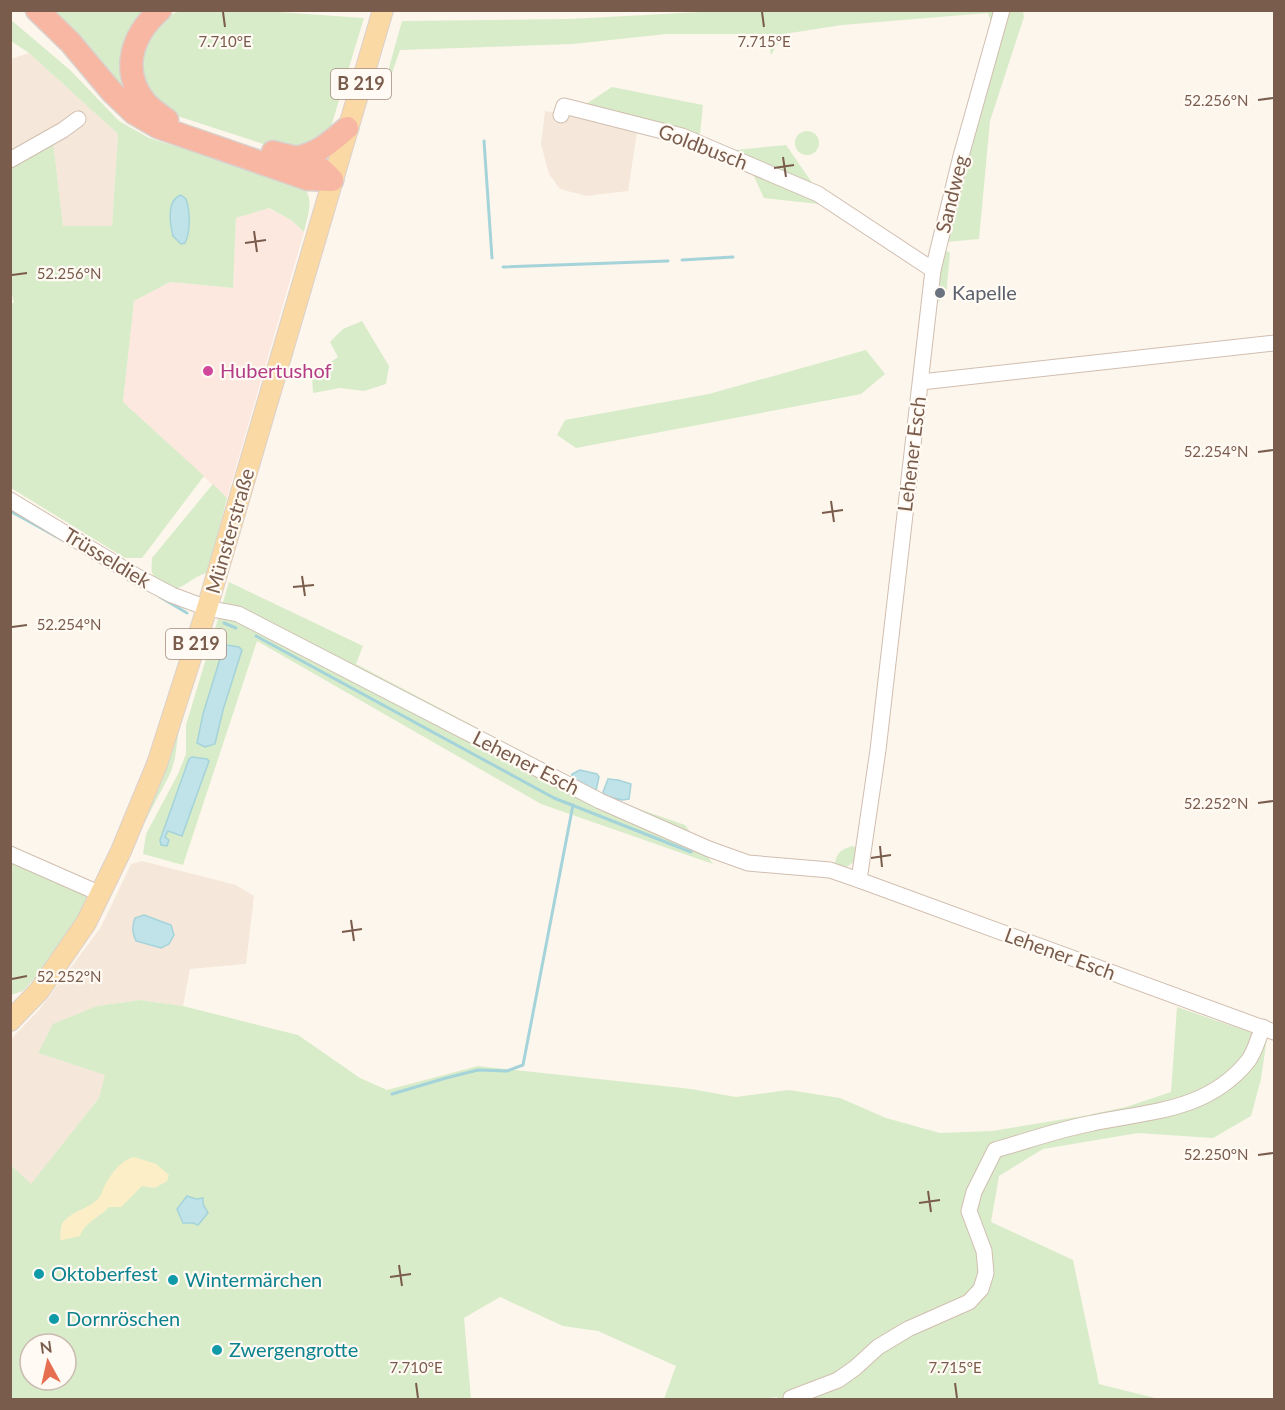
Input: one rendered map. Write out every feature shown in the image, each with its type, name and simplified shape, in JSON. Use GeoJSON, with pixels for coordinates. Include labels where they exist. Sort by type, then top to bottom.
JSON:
{"type":"FeatureCollection","features":[{"type":"Feature","properties":{"kind":"highway"},"geometry":{"type":"LineString","coordinates":[[37,10],[70,42],[112,92],[134,113],[158,127],[308,179],[332,180]]}},
{"type":"Feature","properties":{"kind":"highway"},"geometry":{"type":"LineString","coordinates":[[160,10],[146,22],[141,30],[132,55],[133,76],[147,105],[167,120],[322,168],[332,180]]}},
{"type":"Feature","properties":{"kind":"highway"},"geometry":{"type":"LineString","coordinates":[[295,158],[324,148],[347,128]]}},
{"type":"Feature","properties":{"kind":"main road","name":"Münsterstraße"},"geometry":{"type":"LineString","coordinates":[[10,1021],[39,991],[86,923],[101,894],[157,764],[207,609],[383,10]]}},
{"type":"Feature","properties":{"kind":"street","name":"Sandweg"},"geometry":{"type":"LineString","coordinates":[[921,382],[933,270],[961,156],[1002,10]]}},
{"type":"Feature","properties":{"kind":"street","name":"Goldbusch"},"geometry":{"type":"LineString","coordinates":[[561,115],[564,106],[682,136],[818,194],[933,270]]}},
{"type":"Feature","properties":{"kind":"street"},"geometry":{"type":"LineString","coordinates":[[10,160],[78,119]]}},
{"type":"Feature","properties":{"kind":"street","name":"Lehener Esch"},"geometry":{"type":"LineString","coordinates":[[859,880],[878,750],[921,382],[1275,343]]}},
{"type":"Feature","properties":{"kind":"street","name":"Trüsseldiek"},"geometry":{"type":"LineString","coordinates":[[10,500],[136,576],[172,595],[207,609]]}},
{"type":"Feature","properties":{"kind":"street","name":"Lehener Esch"},"geometry":{"type":"LineString","coordinates":[[207,609],[238,614],[600,801],[709,849],[748,863],[830,870],[1269,1029]]}},
{"type":"Feature","properties":{"kind":"street"},"geometry":{"type":"LineString","coordinates":[[10,854],[101,894]]}},
{"type":"Feature","properties":{"kind":"street"},"geometry":{"type":"LineString","coordinates":[[791,1400],[791,1398],[838,1380],[878,1347],[908,1329],[969,1302],[981,1289],[986,1273],[984,1251],[969,1211],[974,1192],[995,1150],[1091,1123],[1172,1109],[1199,1098],[1226,1084],[1249,1059],[1269,1029]]}},
{"type":"Feature","properties":{"kind":"shaded area"},"geometry":{"type":"Polygon","coordinates":[[[29,53],[118,134],[112,226],[63,226],[53,141],[11,153],[11,59],[29,53]]]}},
{"type":"Feature","properties":{"kind":"shaded area"},"geometry":{"type":"Polygon","coordinates":[[[545,111],[587,117],[637,132],[628,191],[586,196],[560,189],[549,174],[541,144],[545,111]]]}},
{"type":"Feature","properties":{"kind":"shaded area"},"geometry":{"type":"Polygon","coordinates":[[[268,208],[291,220],[304,232],[227,498],[123,402],[134,301],[170,282],[233,288],[236,218],[268,208]]]}},
{"type":"Feature","properties":{"kind":"shaded area"},"geometry":{"type":"Polygon","coordinates":[[[142,861],[236,885],[254,896],[246,964],[190,969],[183,1006],[140,1000],[97,1006],[38,1053],[106,1075],[99,1098],[31,1185],[11,1165],[10,1040],[39,1010],[101,927],[131,864],[142,861]]]}},
{"type":"Feature","properties":{"kind":"green space"},"geometry":{"type":"Polygon","coordinates":[[[738,10],[995,11],[992,25],[988,13],[842,25],[784,34],[771,55],[767,34],[666,34],[573,44],[400,50],[389,82],[385,82],[402,21],[570,19],[738,10]]]}},
{"type":"Feature","properties":{"kind":"green space"},"geometry":{"type":"Polygon","coordinates":[[[42,11],[148,11],[134,100],[42,11]]]}},
{"type":"Feature","properties":{"kind":"green space"},"geometry":{"type":"Polygon","coordinates":[[[181,11],[264,11],[364,18],[330,130],[324,139],[288,152],[171,114],[156,100],[146,86],[142,75],[142,58],[154,26],[164,18],[181,11]]]}},
{"type":"Feature","properties":{"kind":"green space"},"geometry":{"type":"Polygon","coordinates":[[[1007,11],[1023,11],[1024,17],[990,121],[979,239],[946,242],[960,172],[1007,11]]]}},
{"type":"Feature","properties":{"kind":"green space"},"geometry":{"type":"Polygon","coordinates":[[[10,19],[70,70],[119,121],[149,138],[304,186],[309,197],[304,232],[291,220],[269,208],[236,218],[233,288],[170,282],[134,301],[123,402],[204,476],[142,558],[125,558],[11,488],[10,303],[14,303],[10,287],[11,165],[53,141],[63,226],[112,226],[118,134],[29,53],[11,41],[10,19]]]}},
{"type":"Feature","properties":{"kind":"green space"},"geometry":{"type":"Polygon","coordinates":[[[612,87],[703,105],[700,134],[691,135],[586,104],[612,87]]]}},
{"type":"Feature","properties":{"kind":"green space"},"geometry":{"type":"Polygon","coordinates":[[[807,131],[812,132],[818,138],[818,148],[812,154],[807,155],[802,154],[796,148],[795,143],[796,138],[802,132],[807,131]]]}},
{"type":"Feature","properties":{"kind":"green space"},"geometry":{"type":"Polygon","coordinates":[[[710,139],[735,150],[786,145],[815,187],[708,141],[710,139]]]}},
{"type":"Feature","properties":{"kind":"green space"},"geometry":{"type":"Polygon","coordinates":[[[751,170],[827,205],[764,198],[751,170]]]}},
{"type":"Feature","properties":{"kind":"green space"},"geometry":{"type":"Polygon","coordinates":[[[948,251],[950,253],[946,296],[935,304],[937,292],[940,296],[944,292],[935,282],[941,255],[948,251]]]}},
{"type":"Feature","properties":{"kind":"green space"},"geometry":{"type":"Polygon","coordinates":[[[362,321],[389,366],[386,384],[364,391],[340,388],[313,393],[312,375],[338,357],[330,342],[343,329],[362,321]]]}},
{"type":"Feature","properties":{"kind":"green space"},"geometry":{"type":"Polygon","coordinates":[[[866,350],[885,374],[861,394],[576,448],[557,435],[565,420],[709,394],[866,350]]]}},
{"type":"Feature","properties":{"kind":"green space"},"geometry":{"type":"Polygon","coordinates":[[[213,484],[227,498],[208,573],[178,588],[166,587],[153,575],[152,558],[213,484]]]}},
{"type":"Feature","properties":{"kind":"green space"},"geometry":{"type":"Polygon","coordinates":[[[229,582],[363,646],[356,664],[531,756],[599,795],[685,825],[713,864],[541,804],[257,641],[183,865],[143,854],[146,834],[186,754],[186,725],[229,582]]]}},
{"type":"Feature","properties":{"kind":"green space"},"geometry":{"type":"Polygon","coordinates":[[[214,621],[180,721],[171,772],[131,848],[210,625],[214,621]]]}},
{"type":"Feature","properties":{"kind":"green space"},"geometry":{"type":"Polygon","coordinates":[[[853,846],[858,849],[857,860],[845,868],[835,865],[836,857],[840,852],[853,846]]]}},
{"type":"Feature","properties":{"kind":"green space"},"geometry":{"type":"Polygon","coordinates":[[[11,859],[87,894],[89,900],[56,955],[23,991],[11,995],[11,859]]]}},
{"type":"Feature","properties":{"kind":"green space"},"geometry":{"type":"Polygon","coordinates":[[[140,1000],[183,1006],[298,1035],[360,1078],[387,1090],[478,1066],[691,1089],[736,1097],[789,1090],[840,1098],[886,1118],[940,1133],[992,1131],[1083,1116],[1126,1107],[1171,1092],[1177,1007],[1267,1038],[1261,1079],[1251,1116],[1213,1138],[1138,1133],[1043,1149],[999,1176],[991,1222],[1073,1260],[1099,1384],[1159,1399],[779,1400],[777,1397],[749,1400],[664,1399],[676,1366],[598,1331],[563,1326],[500,1297],[464,1318],[471,1399],[11,1399],[11,1165],[31,1184],[99,1098],[105,1075],[38,1053],[53,1024],[97,1006],[140,1000]]]}},
{"type":"Feature","properties":{"kind":"sand"},"geometry":{"type":"Polygon","coordinates":[[[134,1157],[156,1164],[169,1175],[167,1181],[155,1188],[142,1186],[121,1207],[109,1207],[89,1223],[80,1236],[60,1239],[61,1226],[65,1220],[98,1199],[106,1182],[116,1169],[134,1157]]]}},
{"type":"Feature","properties":{"kind":"water"},"geometry":{"type":"Polygon","coordinates":[[[181,195],[186,199],[189,221],[187,238],[185,243],[181,244],[173,236],[170,213],[173,202],[181,195]]]}},
{"type":"Feature","properties":{"kind":"water"},"geometry":{"type":"Polygon","coordinates":[[[226,645],[239,647],[242,650],[215,744],[205,747],[197,743],[203,714],[226,645]]]}},
{"type":"Feature","properties":{"kind":"water"},"geometry":{"type":"Polygon","coordinates":[[[192,757],[209,761],[182,836],[168,831],[165,837],[169,840],[167,846],[161,845],[160,840],[189,759],[192,757]]]}},
{"type":"Feature","properties":{"kind":"water"},"geometry":{"type":"Polygon","coordinates":[[[580,770],[597,774],[599,777],[596,791],[571,781],[572,774],[580,770]]]}},
{"type":"Feature","properties":{"kind":"water"},"geometry":{"type":"Polygon","coordinates":[[[608,779],[631,784],[629,799],[622,800],[605,796],[603,792],[608,779]]]}},
{"type":"Feature","properties":{"kind":"water"},"geometry":{"type":"Polygon","coordinates":[[[144,915],[171,925],[174,935],[169,944],[161,948],[136,941],[134,921],[135,918],[144,915]]]}},
{"type":"Feature","properties":{"kind":"water"},"geometry":{"type":"Polygon","coordinates":[[[187,1196],[196,1199],[203,1198],[203,1204],[208,1213],[198,1225],[183,1223],[177,1209],[187,1196]]]}},
{"type":"Feature","properties":{"kind":"waterway"},"geometry":{"type":"LineString","coordinates":[[484,141],[492,258]]}},
{"type":"Feature","properties":{"kind":"waterway"},"geometry":{"type":"LineString","coordinates":[[682,260],[733,257]]}},
{"type":"Feature","properties":{"kind":"waterway"},"geometry":{"type":"LineString","coordinates":[[503,267],[668,261]]}},
{"type":"Feature","properties":{"kind":"waterway"},"geometry":{"type":"LineString","coordinates":[[10,511],[66,542]]}},
{"type":"Feature","properties":{"kind":"waterway"},"geometry":{"type":"LineString","coordinates":[[160,597],[187,613]]}},
{"type":"Feature","properties":{"kind":"waterway"},"geometry":{"type":"LineString","coordinates":[[224,623],[236,628]]}},
{"type":"Feature","properties":{"kind":"waterway"},"geometry":{"type":"LineString","coordinates":[[256,636],[554,798],[691,852]]}},
{"type":"Feature","properties":{"kind":"waterway"},"geometry":{"type":"LineString","coordinates":[[392,1094],[478,1070],[507,1071],[523,1065],[573,805]]}},
{"type":"Feature","properties":{"kind":"place","name":"Kapelle"},"geometry":{"type":"Point","coordinates":[940,293]}},
{"type":"Feature","properties":{"kind":"place","name":"Hubertushof"},"geometry":{"type":"Point","coordinates":[208,371]}},
{"type":"Feature","properties":{"kind":"place","name":"Oktoberfest"},"geometry":{"type":"Point","coordinates":[39,1274]}},
{"type":"Feature","properties":{"kind":"place","name":"Wintermärchen"},"geometry":{"type":"Point","coordinates":[173,1280]}},
{"type":"Feature","properties":{"kind":"place","name":"Dornröschen"},"geometry":{"type":"Point","coordinates":[54,1319]}},
{"type":"Feature","properties":{"kind":"place","name":"Zwergengrotte"},"geometry":{"type":"Point","coordinates":[217,1350]}}]}
